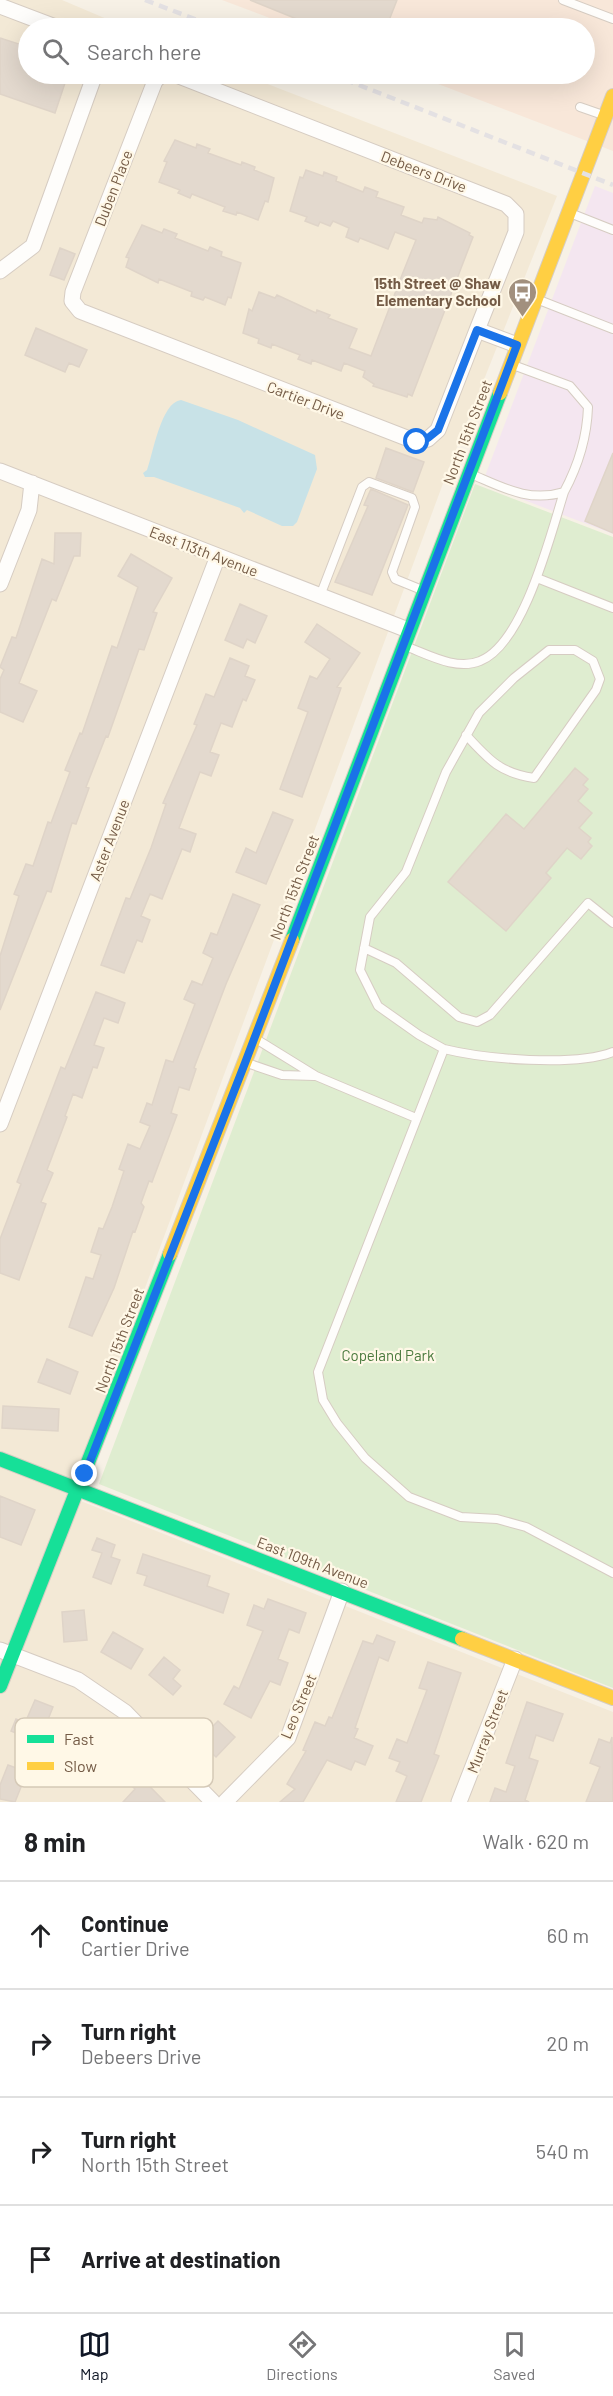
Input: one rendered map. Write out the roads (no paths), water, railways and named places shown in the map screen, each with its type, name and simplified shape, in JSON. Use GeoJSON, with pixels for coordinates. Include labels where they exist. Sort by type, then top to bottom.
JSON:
{"type":"FeatureCollection","features":[{"type":"Feature","properties":{"kind":"street"},"geometry":{"type":"LineString","coordinates":[[0,6],[32,18]]}},
{"type":"Feature","properties":{"kind":"street"},"geometry":{"type":"LineString","coordinates":[[0,271],[33,246],[91,84]]}},
{"type":"Feature","properties":{"kind":"street","name":"Duben Place"},"geometry":{"type":"LineString","coordinates":[[74,305],[73,292],[154,84]]}},
{"type":"Feature","properties":{"kind":"street","name":"Debeers Drive"},"geometry":{"type":"LineString","coordinates":[[200,84],[500,201],[512,209],[518,220],[516,232],[477,330]]}},
{"type":"Feature","properties":{"kind":"street","name":"North 15th Street"},"geometry":{"type":"LineString","coordinates":[[0,1686],[6,1652],[79,1490],[255,1038],[535,298],[609,116],[613,96]]}},
{"type":"Feature","properties":{"kind":"street","name":"Cartier Drive"},"geometry":{"type":"LineString","coordinates":[[74,305],[85,314],[417,442],[428,438],[438,430],[477,330]]}},
{"type":"Feature","properties":{"kind":"street"},"geometry":{"type":"LineString","coordinates":[[477,330],[517,345]]}},
{"type":"Feature","properties":{"kind":"street","name":"East 113th Avenue"},"geometry":{"type":"LineString","coordinates":[[0,471],[408,630]]}},
{"type":"Feature","properties":{"kind":"street"},"geometry":{"type":"LineString","coordinates":[[0,584],[29,510],[32,483]]}},
{"type":"Feature","properties":{"kind":"street","name":"Aster Avenue"},"geometry":{"type":"LineString","coordinates":[[0,1124],[219,556]]}},
{"type":"Feature","properties":{"kind":"street","name":"East 109th Avenue"},"geometry":{"type":"LineString","coordinates":[[0,1459],[613,1698]]}},
{"type":"Feature","properties":{"kind":"street","name":"Leo Street"},"geometry":{"type":"LineString","coordinates":[[225,1802],[288,1738],[342,1591]]}},
{"type":"Feature","properties":{"kind":"street"},"geometry":{"type":"LineString","coordinates":[[6,1652],[78,1680],[131,1718]]}},
{"type":"Feature","properties":{"kind":"street","name":"Murray Street"},"geometry":{"type":"LineString","coordinates":[[459,1802],[515,1659]]}},
{"type":"Feature","properties":{"kind":"street"},"geometry":{"type":"LineString","coordinates":[[198,1787],[213,1802]]}},
{"type":"Feature","properties":{"kind":"lane"},"geometry":{"type":"LineString","coordinates":[[563,0],[613,20]]}},
{"type":"Feature","properties":{"kind":"lane"},"geometry":{"type":"LineString","coordinates":[[580,107],[609,116]]}},
{"type":"Feature","properties":{"kind":"lane"},"geometry":{"type":"LineString","coordinates":[[568,213],[613,230]]}},
{"type":"Feature","properties":{"kind":"lane"},"geometry":{"type":"LineString","coordinates":[[535,298],[613,329]]}},
{"type":"Feature","properties":{"kind":"lane"},"geometry":{"type":"LineString","coordinates":[[403,645],[456,664],[481,661],[504,641],[527,603],[537,578],[564,492],[577,467],[587,431],[588,407],[570,386],[510,364]]}},
{"type":"Feature","properties":{"kind":"lane"},"geometry":{"type":"LineString","coordinates":[[469,473],[522,496],[550,496],[564,492]]}},
{"type":"Feature","properties":{"kind":"lane"},"geometry":{"type":"LineString","coordinates":[[320,596],[362,486],[369,482],[412,498],[415,507],[392,572],[394,579],[424,591]]}},
{"type":"Feature","properties":{"kind":"lane"},"geometry":{"type":"LineString","coordinates":[[537,578],[613,608]]}},
{"type":"Feature","properties":{"kind":"lane"},"geometry":{"type":"LineString","coordinates":[[466,735],[486,757],[511,775],[534,778],[596,690],[600,679],[593,661],[575,650],[549,650],[514,678],[479,713],[466,735],[446,772],[406,872],[370,917],[360,970],[378,1006],[419,1035],[444,1049],[475,1057],[597,1058],[613,1052]]}},
{"type":"Feature","properties":{"kind":"lane"},"geometry":{"type":"LineString","coordinates":[[364,948],[396,963],[459,1017],[477,1022],[490,1015],[588,903],[613,923]]}},
{"type":"Feature","properties":{"kind":"lane"},"geometry":{"type":"LineString","coordinates":[[255,1038],[316,1076],[416,1118]]}},
{"type":"Feature","properties":{"kind":"lane"},"geometry":{"type":"LineString","coordinates":[[444,1049],[318,1372],[323,1400],[337,1423],[365,1458],[409,1497],[461,1517],[497,1519],[525,1527],[613,1573]]}},
{"type":"Feature","properties":{"kind":"lane"},"geometry":{"type":"LineString","coordinates":[[245,1063],[282,1075],[316,1076]]}},
{"type":"Feature","properties":{"kind":"water"},"geometry":{"type":"Polygon","coordinates":[[[181,400],[238,420],[315,455],[317,469],[297,522],[293,526],[282,526],[247,510],[244,513],[240,508],[154,477],[145,477],[143,473],[147,470],[163,419],[174,403],[181,400]]]}},
{"type":"Feature","properties":{"kind":"railway"},"geometry":{"type":"LineString","coordinates":[[145,0],[192,18]]}},
{"type":"Feature","properties":{"kind":"railway"},"geometry":{"type":"LineString","coordinates":[[356,84],[613,185]]}},
{"type":"Feature","properties":{"kind":"place","name":"15th Street @ Shaw Elementary School"},"geometry":{"type":"Point","coordinates":[522,318]}},
{"type":"Feature","properties":{"kind":"park label","name":"Copeland Park"},"geometry":{"type":"Point","coordinates":[388,1355]}}]}
